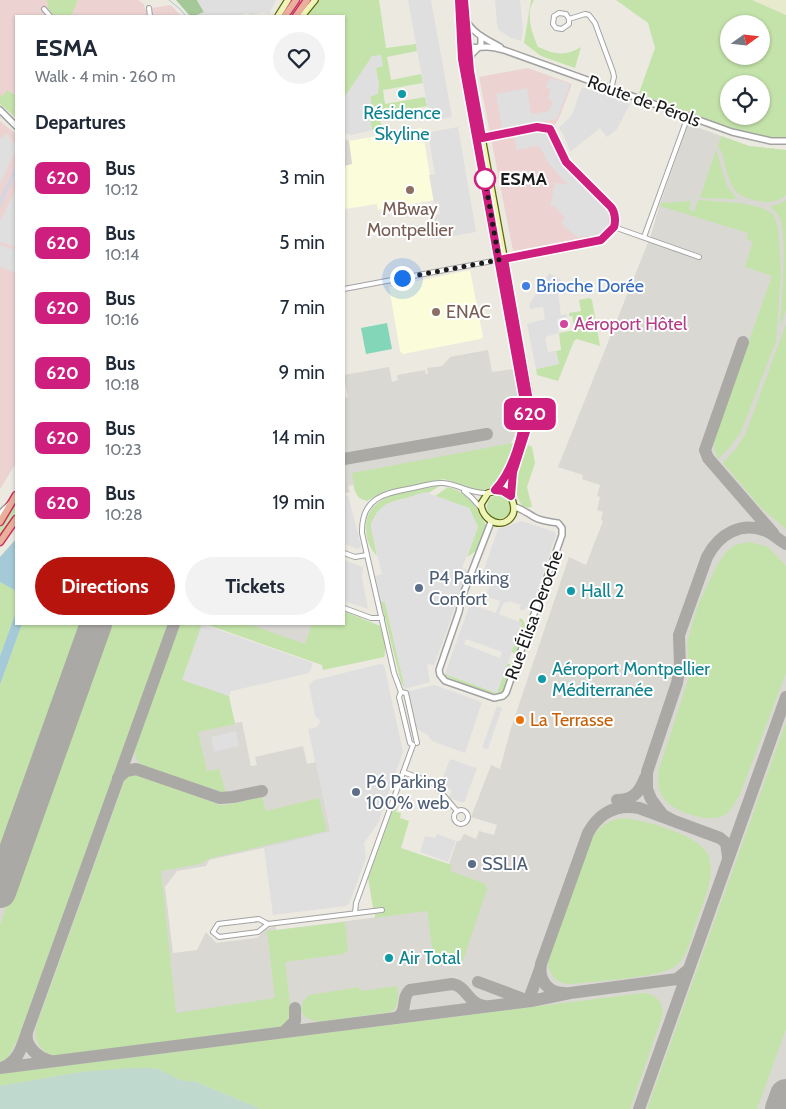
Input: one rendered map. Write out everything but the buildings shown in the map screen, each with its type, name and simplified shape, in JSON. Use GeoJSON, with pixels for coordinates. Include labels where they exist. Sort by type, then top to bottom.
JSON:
{"type":"FeatureCollection","features":[{"type":"Feature","properties":{"kind":"highway"},"geometry":{"type":"LineString","coordinates":[[286,15],[296,0]]}},
{"type":"Feature","properties":{"kind":"highway"},"geometry":{"type":"LineString","coordinates":[[297,15],[307,0]]}},
{"type":"Feature","properties":{"kind":"highway"},"geometry":{"type":"LineString","coordinates":[[0,522],[15,497]]}},
{"type":"Feature","properties":{"kind":"highway"},"geometry":{"type":"LineString","coordinates":[[0,542],[15,520]]}},
{"type":"Feature","properties":{"kind":"main road"},"geometry":{"type":"LineString","coordinates":[[279,15],[288,0]]}},
{"type":"Feature","properties":{"kind":"main road"},"geometry":{"type":"LineString","coordinates":[[303,15],[315,0]]}},
{"type":"Feature","properties":{"kind":"main road"},"geometry":{"type":"LineString","coordinates":[[459,0],[461,51],[479,138],[502,259],[530,407],[529,422],[513,472],[511,496],[515,507],[514,512],[507,521],[496,523],[491,522],[483,514],[483,500],[505,478],[524,422],[525,407],[502,259]]}},
{"type":"Feature","properties":{"kind":"main road"},"geometry":{"type":"LineString","coordinates":[[464,0],[465,42],[479,138]]}},
{"type":"Feature","properties":{"kind":"main road"},"geometry":{"type":"LineString","coordinates":[[492,491],[503,491],[511,496]]}},
{"type":"Feature","properties":{"kind":"street"},"geometry":{"type":"LineString","coordinates":[[459,0],[465,42],[472,48],[477,48]]}},
{"type":"Feature","properties":{"kind":"street"},"geometry":{"type":"LineString","coordinates":[[149,8],[150,15]]}},
{"type":"Feature","properties":{"kind":"street"},"geometry":{"type":"LineString","coordinates":[[44,9],[49,15]]}},
{"type":"Feature","properties":{"kind":"street"},"geometry":{"type":"LineString","coordinates":[[558,13],[564,13],[569,19],[565,28],[556,28],[553,24],[554,16],[558,13]]}},
{"type":"Feature","properties":{"kind":"street"},"geometry":{"type":"LineString","coordinates":[[569,19],[589,15],[595,22],[614,77],[611,89]]}},
{"type":"Feature","properties":{"kind":"street","name":"Route de Pérols"},"geometry":{"type":"LineString","coordinates":[[465,17],[467,24],[480,35],[504,50]]}},
{"type":"Feature","properties":{"kind":"street"},"geometry":{"type":"LineString","coordinates":[[461,51],[465,42],[472,34],[480,35],[482,42],[471,55],[469,63]]}},
{"type":"Feature","properties":{"kind":"street","name":"Route de Pérols"},"geometry":{"type":"LineString","coordinates":[[477,48],[488,47],[504,50],[749,137],[771,141],[786,141]]}},
{"type":"Feature","properties":{"kind":"street"},"geometry":{"type":"LineString","coordinates":[[0,110],[15,125]]}},
{"type":"Feature","properties":{"kind":"street"},"geometry":{"type":"LineString","coordinates":[[6,115],[15,120]]}},
{"type":"Feature","properties":{"kind":"street"},"geometry":{"type":"LineString","coordinates":[[644,237],[688,116]]}},
{"type":"Feature","properties":{"kind":"street"},"geometry":{"type":"LineString","coordinates":[[345,288],[601,240],[614,227],[613,209],[566,162],[550,129],[537,127],[479,138]]}},
{"type":"Feature","properties":{"kind":"street"},"geometry":{"type":"LineString","coordinates":[[614,227],[699,257]]}},
{"type":"Feature","properties":{"kind":"street"},"geometry":{"type":"LineString","coordinates":[[415,744],[410,743],[399,697],[401,692],[394,673],[362,533],[362,522],[365,513],[376,499],[390,492],[436,484],[450,484],[474,492],[492,491]]}},
{"type":"Feature","properties":{"kind":"street"},"geometry":{"type":"LineString","coordinates":[[460,488],[482,509]]}},
{"type":"Feature","properties":{"kind":"street"},"geometry":{"type":"LineString","coordinates":[[0,514],[12,502]]}},
{"type":"Feature","properties":{"kind":"street","name":"Rue Élisa Deroche"},"geometry":{"type":"LineString","coordinates":[[491,522],[462,597],[459,612],[439,670],[440,675],[445,681],[494,698],[503,696],[506,693],[562,536],[560,525],[533,516],[525,510],[515,507]]}},
{"type":"Feature","properties":{"kind":"street"},"geometry":{"type":"LineString","coordinates":[[345,553],[355,557],[367,555]]}},
{"type":"Feature","properties":{"kind":"street"},"geometry":{"type":"LineString","coordinates":[[345,608],[371,618],[382,618]]}},
{"type":"Feature","properties":{"kind":"street"},"geometry":{"type":"LineString","coordinates":[[355,913],[361,888],[415,744],[406,694],[401,692]]}},
{"type":"Feature","properties":{"kind":"street"},"geometry":{"type":"LineString","coordinates":[[403,772],[433,783],[457,812]]}},
{"type":"Feature","properties":{"kind":"street"},"geometry":{"type":"LineString","coordinates":[[268,924],[259,919],[251,919],[218,924],[214,932],[219,936],[250,934],[258,932],[268,924],[382,910]]}},
{"type":"Feature","properties":{"kind":"shaded area"},"geometry":{"type":"Polygon","coordinates":[[[0,0],[138,0],[144,4],[145,9],[171,5],[180,15],[15,15],[15,106],[0,94],[0,0]]]}},
{"type":"Feature","properties":{"kind":"shaded area"},"geometry":{"type":"Polygon","coordinates":[[[176,0],[197,0],[204,12],[197,15],[189,15],[176,0]]]}},
{"type":"Feature","properties":{"kind":"shaded area"},"geometry":{"type":"Polygon","coordinates":[[[197,0],[276,0],[269,14],[263,12],[252,15],[246,13],[241,15],[197,15],[204,12],[197,0]]]}},
{"type":"Feature","properties":{"kind":"shaded area"},"geometry":{"type":"Polygon","coordinates":[[[408,0],[431,0],[452,117],[430,121],[408,0]]]}},
{"type":"Feature","properties":{"kind":"shaded area"},"geometry":{"type":"Polygon","coordinates":[[[495,0],[520,0],[523,29],[521,41],[509,37],[499,30],[495,0]]]}},
{"type":"Feature","properties":{"kind":"shaded area"},"geometry":{"type":"Polygon","coordinates":[[[752,0],[786,0],[786,15],[752,0]]]}},
{"type":"Feature","properties":{"kind":"shaded area"},"geometry":{"type":"Polygon","coordinates":[[[381,55],[383,66],[376,68],[379,84],[378,94],[370,97],[374,118],[370,119],[372,130],[351,135],[345,133],[345,96],[372,56],[381,55]]]}},
{"type":"Feature","properties":{"kind":"shaded area"},"geometry":{"type":"Polygon","coordinates":[[[528,68],[572,84],[559,118],[550,133],[560,158],[609,210],[610,225],[599,237],[513,251],[479,77],[528,68]]]}},
{"type":"Feature","properties":{"kind":"shaded area"},"geometry":{"type":"Polygon","coordinates":[[[550,78],[570,84],[557,119],[502,129],[496,94],[527,88],[531,114],[549,111],[553,101],[548,99],[551,89],[546,87],[550,78]]]}},
{"type":"Feature","properties":{"kind":"shaded area"},"geometry":{"type":"Polygon","coordinates":[[[582,87],[630,104],[617,129],[607,137],[600,128],[570,152],[559,128],[572,115],[582,87]]]}},
{"type":"Feature","properties":{"kind":"shaded area"},"geometry":{"type":"Polygon","coordinates":[[[0,121],[15,133],[15,465],[0,489],[0,121]]]}},
{"type":"Feature","properties":{"kind":"shaded area"},"geometry":{"type":"Polygon","coordinates":[[[688,124],[749,146],[786,150],[786,1109],[261,1109],[195,1081],[0,1109],[0,724],[35,625],[203,625],[235,723],[242,722],[251,766],[257,765],[255,757],[303,746],[307,764],[316,762],[331,833],[209,860],[206,866],[177,871],[165,887],[173,953],[197,950],[206,932],[216,943],[257,938],[266,929],[275,926],[277,930],[433,910],[457,841],[460,841],[464,834],[476,839],[479,831],[494,835],[497,825],[471,817],[491,765],[500,769],[511,728],[569,557],[586,565],[603,521],[601,520],[603,512],[597,510],[600,497],[597,496],[600,485],[582,479],[583,475],[558,467],[651,235],[688,124]]]}},
{"type":"Feature","properties":{"kind":"shaded area"},"geometry":{"type":"Polygon","coordinates":[[[458,127],[476,232],[436,239],[431,216],[440,214],[438,202],[434,203],[429,175],[435,174],[429,139],[426,138],[425,133],[458,127]]]}},
{"type":"Feature","properties":{"kind":"shaded area"},"geometry":{"type":"Polygon","coordinates":[[[422,128],[434,200],[378,210],[377,204],[345,209],[345,166],[352,164],[349,141],[422,128]]]}},
{"type":"Feature","properties":{"kind":"shaded area"},"geometry":{"type":"Polygon","coordinates":[[[546,131],[560,160],[608,210],[608,225],[595,238],[577,237],[561,223],[565,218],[554,206],[550,206],[555,183],[567,184],[549,164],[539,146],[517,150],[514,135],[546,131]]]}},
{"type":"Feature","properties":{"kind":"shaded area"},"geometry":{"type":"Polygon","coordinates":[[[7,133],[15,144],[15,152],[0,184],[0,138],[7,133]]]}},
{"type":"Feature","properties":{"kind":"shaded area"},"geometry":{"type":"Polygon","coordinates":[[[345,139],[349,141],[352,164],[345,166],[345,139]]]}},
{"type":"Feature","properties":{"kind":"shaded area"},"geometry":{"type":"Polygon","coordinates":[[[15,166],[15,176],[0,208],[0,198],[15,166]]]}},
{"type":"Feature","properties":{"kind":"shaded area"},"geometry":{"type":"Polygon","coordinates":[[[15,190],[15,247],[0,242],[0,222],[15,190]]]}},
{"type":"Feature","properties":{"kind":"shaded area"},"geometry":{"type":"Polygon","coordinates":[[[0,245],[15,250],[15,273],[0,267],[0,245]]]}},
{"type":"Feature","properties":{"kind":"shaded area","name":"ENAC"},"geometry":{"type":"Polygon","coordinates":[[[470,270],[483,337],[403,354],[400,351],[389,287],[470,270]]]}},
{"type":"Feature","properties":{"kind":"shaded area"},"geometry":{"type":"Polygon","coordinates":[[[549,273],[578,291],[558,294],[561,315],[566,314],[567,317],[557,319],[559,333],[545,337],[548,352],[556,351],[559,364],[536,369],[527,324],[545,319],[543,307],[530,309],[529,305],[549,273]]]}},
{"type":"Feature","properties":{"kind":"shaded area"},"geometry":{"type":"Polygon","coordinates":[[[488,350],[492,372],[513,369],[519,417],[516,431],[503,464],[355,491],[353,485],[348,486],[350,492],[345,494],[345,398],[348,397],[345,375],[389,367],[392,382],[398,380],[397,375],[425,370],[426,374],[428,374],[427,368],[442,366],[450,357],[488,350]]]}},
{"type":"Feature","properties":{"kind":"shaded area","name":"P4 Parking Confort"},"geometry":{"type":"Polygon","coordinates":[[[425,492],[469,508],[478,527],[462,568],[469,571],[464,580],[446,633],[434,665],[427,664],[430,682],[405,689],[385,602],[381,602],[375,576],[382,574],[371,523],[377,512],[386,504],[425,492]]]}},
{"type":"Feature","properties":{"kind":"shaded area"},"geometry":{"type":"Polygon","coordinates":[[[348,495],[361,546],[358,549],[345,544],[345,496],[348,495]]]}},
{"type":"Feature","properties":{"kind":"shaded area"},"geometry":{"type":"Polygon","coordinates":[[[522,521],[555,532],[556,535],[532,605],[522,611],[519,609],[521,605],[509,601],[508,603],[504,602],[500,611],[499,614],[522,623],[497,693],[445,674],[470,604],[496,613],[500,601],[486,597],[490,585],[480,581],[498,529],[522,521]],[[466,639],[464,644],[500,658],[502,652],[466,639]]]}},
{"type":"Feature","properties":{"kind":"shaded area"},"geometry":{"type":"Polygon","coordinates":[[[345,560],[363,567],[362,578],[368,609],[345,601],[345,560]]]}},
{"type":"Feature","properties":{"kind":"shaded area"},"geometry":{"type":"Polygon","coordinates":[[[202,625],[313,663],[309,673],[231,691],[229,696],[182,680],[202,625]]]}},
{"type":"Feature","properties":{"kind":"shaded area"},"geometry":{"type":"Polygon","coordinates":[[[211,625],[337,625],[323,665],[211,625]]]}},
{"type":"Feature","properties":{"kind":"shaded area","name":"P6 Parking 100% web"},"geometry":{"type":"Polygon","coordinates":[[[380,664],[384,665],[403,752],[378,823],[364,843],[366,858],[349,904],[346,906],[273,915],[264,848],[331,831],[308,729],[317,727],[321,721],[315,716],[309,685],[315,680],[380,664]]]}},
{"type":"Feature","properties":{"kind":"shaded area"},"geometry":{"type":"Polygon","coordinates":[[[434,685],[482,702],[465,753],[432,741],[428,735],[417,729],[407,690],[410,691],[434,685]]]}},
{"type":"Feature","properties":{"kind":"shaded area"},"geometry":{"type":"Polygon","coordinates":[[[497,706],[502,708],[488,749],[482,748],[497,706]]]}},
{"type":"Feature","properties":{"kind":"shaded area"},"geometry":{"type":"Polygon","coordinates":[[[236,731],[239,746],[214,752],[211,737],[236,731]]]}},
{"type":"Feature","properties":{"kind":"shaded area"},"geometry":{"type":"Polygon","coordinates":[[[450,759],[477,768],[464,803],[449,798],[452,790],[440,785],[450,759]]]}},
{"type":"Feature","properties":{"kind":"shaded area"},"geometry":{"type":"Polygon","coordinates":[[[437,834],[456,841],[448,862],[420,852],[425,836],[435,838],[437,834]]]}},
{"type":"Feature","properties":{"kind":"shaded area"},"geometry":{"type":"Polygon","coordinates":[[[129,1068],[157,1069],[180,1080],[194,1081],[261,1109],[0,1109],[0,1086],[81,1072],[129,1068]]]}},
{"type":"Feature","properties":{"kind":"green space"},"geometry":{"type":"Polygon","coordinates":[[[46,0],[78,0],[71,15],[53,15],[47,7],[49,5],[46,0]]]}},
{"type":"Feature","properties":{"kind":"green space"},"geometry":{"type":"Polygon","coordinates":[[[320,0],[379,0],[386,48],[416,44],[417,51],[387,57],[391,80],[421,74],[423,83],[383,90],[385,104],[425,97],[427,106],[379,115],[382,128],[372,130],[370,119],[374,118],[370,97],[379,84],[372,57],[345,97],[345,15],[308,15],[320,0]]]}},
{"type":"Feature","properties":{"kind":"green space"},"geometry":{"type":"Polygon","coordinates":[[[531,0],[534,0],[531,5],[530,23],[538,47],[564,53],[581,47],[575,68],[541,56],[524,43],[531,0]]]}},
{"type":"Feature","properties":{"kind":"green space"},"geometry":{"type":"Polygon","coordinates":[[[616,0],[752,0],[786,15],[786,139],[749,133],[720,125],[770,125],[770,75],[720,75],[720,125],[639,93],[655,48],[648,23],[616,0]]]}},
{"type":"Feature","properties":{"kind":"green space"},"geometry":{"type":"Polygon","coordinates":[[[7,90],[15,94],[15,117],[0,104],[0,94],[3,96],[7,90]]]}},
{"type":"Feature","properties":{"kind":"green space"},"geometry":{"type":"Polygon","coordinates":[[[721,136],[749,146],[786,150],[786,195],[777,201],[767,202],[751,199],[738,193],[728,177],[722,153],[718,147],[721,136]]]}},
{"type":"Feature","properties":{"kind":"green space"},"geometry":{"type":"Polygon","coordinates":[[[716,150],[727,186],[737,199],[700,198],[716,150]]]}},
{"type":"Feature","properties":{"kind":"green space"},"geometry":{"type":"Polygon","coordinates":[[[698,200],[741,203],[762,208],[773,214],[778,227],[781,273],[776,341],[741,432],[718,459],[714,448],[715,436],[772,276],[745,267],[753,241],[747,240],[748,233],[660,206],[661,203],[691,201],[689,209],[694,212],[698,200]]]}},
{"type":"Feature","properties":{"kind":"green space"},"geometry":{"type":"Polygon","coordinates":[[[786,200],[786,310],[780,327],[784,250],[782,226],[781,220],[770,207],[786,200]]]}},
{"type":"Feature","properties":{"kind":"green space"},"geometry":{"type":"Polygon","coordinates":[[[590,298],[592,300],[600,346],[577,339],[574,341],[558,381],[537,375],[536,369],[559,364],[556,351],[561,350],[559,333],[575,330],[572,316],[569,316],[569,313],[581,311],[579,300],[590,298]]]}},
{"type":"Feature","properties":{"kind":"green space"},"geometry":{"type":"Polygon","coordinates":[[[387,323],[392,349],[366,354],[361,328],[387,323]]]}},
{"type":"Feature","properties":{"kind":"green space"},"geometry":{"type":"Polygon","coordinates":[[[786,324],[786,529],[761,508],[723,463],[745,435],[786,324]]]}},
{"type":"Feature","properties":{"kind":"green space"},"geometry":{"type":"Polygon","coordinates":[[[516,443],[502,479],[493,487],[481,491],[444,479],[385,491],[367,501],[359,498],[355,491],[352,473],[516,443]]]}},
{"type":"Feature","properties":{"kind":"green space"},"geometry":{"type":"Polygon","coordinates":[[[528,445],[532,447],[535,463],[527,487],[532,507],[524,508],[516,492],[516,484],[519,469],[528,445]]]}},
{"type":"Feature","properties":{"kind":"green space"},"geometry":{"type":"Polygon","coordinates":[[[440,486],[428,493],[392,502],[380,511],[371,525],[377,556],[370,546],[366,532],[368,516],[373,507],[393,495],[440,486]]]}},
{"type":"Feature","properties":{"kind":"green space"},"geometry":{"type":"Polygon","coordinates":[[[448,487],[455,489],[472,502],[486,526],[480,544],[467,557],[478,527],[469,508],[435,496],[448,487]]]}},
{"type":"Feature","properties":{"kind":"green space"},"geometry":{"type":"Polygon","coordinates":[[[499,495],[508,498],[511,507],[508,516],[499,519],[490,516],[487,507],[490,498],[499,495]]]}},
{"type":"Feature","properties":{"kind":"green space"},"geometry":{"type":"Polygon","coordinates":[[[15,504],[15,516],[0,538],[0,528],[15,504]]]}},
{"type":"Feature","properties":{"kind":"green space"},"geometry":{"type":"Polygon","coordinates":[[[750,542],[768,547],[786,566],[786,673],[735,804],[726,814],[719,817],[702,818],[676,808],[664,799],[659,789],[658,772],[689,677],[687,643],[698,605],[718,563],[728,550],[737,544],[750,542]]]}},
{"type":"Feature","properties":{"kind":"green space"},"geometry":{"type":"Polygon","coordinates":[[[0,582],[15,590],[15,615],[0,656],[0,582]]]}},
{"type":"Feature","properties":{"kind":"green space"},"geometry":{"type":"Polygon","coordinates":[[[381,602],[385,602],[405,689],[401,682],[381,602]]]}},
{"type":"Feature","properties":{"kind":"green space"},"geometry":{"type":"Polygon","coordinates":[[[345,611],[380,626],[385,653],[384,657],[323,670],[322,665],[208,625],[251,625],[305,644],[312,625],[345,625],[345,611]]]}},
{"type":"Feature","properties":{"kind":"green space"},"geometry":{"type":"Polygon","coordinates":[[[520,618],[523,620],[527,631],[519,655],[511,652],[522,623],[519,621],[520,618]]]}},
{"type":"Feature","properties":{"kind":"green space"},"geometry":{"type":"Polygon","coordinates":[[[22,625],[84,625],[0,859],[0,685],[22,625]]]}},
{"type":"Feature","properties":{"kind":"green space"},"geometry":{"type":"Polygon","coordinates":[[[108,625],[168,625],[18,1039],[8,1057],[0,1062],[0,925],[108,625]]]}},
{"type":"Feature","properties":{"kind":"green space"},"geometry":{"type":"Polygon","coordinates":[[[180,625],[202,625],[183,679],[229,696],[235,724],[198,732],[207,771],[219,769],[226,793],[144,767],[137,760],[136,746],[180,625]]]}},
{"type":"Feature","properties":{"kind":"green space"},"geometry":{"type":"Polygon","coordinates":[[[507,663],[515,666],[503,693],[497,693],[507,663]]]}},
{"type":"Feature","properties":{"kind":"green space"},"geometry":{"type":"Polygon","coordinates":[[[445,674],[497,693],[482,691],[445,676],[445,674]]]}},
{"type":"Feature","properties":{"kind":"green space"},"geometry":{"type":"Polygon","coordinates":[[[786,722],[786,1029],[757,1109],[647,1109],[786,722]]]}},
{"type":"Feature","properties":{"kind":"green space"},"geometry":{"type":"Polygon","coordinates":[[[134,774],[220,805],[262,797],[266,811],[319,798],[327,831],[211,858],[199,864],[161,871],[176,1013],[275,998],[267,931],[345,922],[348,950],[343,954],[285,962],[291,1014],[284,1026],[55,1056],[45,1052],[39,1046],[36,1037],[36,1027],[125,779],[134,774]]]}},
{"type":"Feature","properties":{"kind":"green space"},"geometry":{"type":"Polygon","coordinates":[[[399,802],[396,812],[401,813],[400,818],[409,821],[401,848],[452,865],[450,871],[484,883],[487,889],[462,963],[452,966],[434,961],[427,911],[375,918],[375,914],[383,913],[382,907],[373,908],[368,878],[395,804],[399,802]]]}},
{"type":"Feature","properties":{"kind":"green space"},"geometry":{"type":"Polygon","coordinates":[[[621,818],[642,821],[684,835],[704,849],[709,857],[709,882],[688,947],[679,963],[666,971],[573,984],[562,983],[554,978],[547,960],[592,837],[605,824],[621,818]]]}},
{"type":"Feature","properties":{"kind":"green space"},"geometry":{"type":"Polygon","coordinates":[[[397,986],[397,1004],[391,1012],[318,1022],[306,1018],[301,1011],[303,1001],[309,995],[359,987],[360,991],[397,986]]]}},
{"type":"Feature","properties":{"kind":"green space"},"geometry":{"type":"Polygon","coordinates":[[[648,993],[658,999],[663,1014],[630,1109],[261,1109],[194,1081],[188,1082],[169,1076],[159,1069],[149,1068],[81,1072],[0,1086],[0,1074],[648,993]]]}},
{"type":"Feature","properties":{"kind":"water"},"geometry":{"type":"Polygon","coordinates":[[[15,540],[15,590],[0,582],[0,557],[15,540]]]}},
{"type":"Feature","properties":{"kind":"water"},"geometry":{"type":"Polygon","coordinates":[[[15,615],[15,625],[22,625],[0,685],[0,656],[15,615]]]}},
{"type":"Feature","properties":{"kind":"waterway"},"geometry":{"type":"LineString","coordinates":[[169,0],[185,15]]}},
{"type":"Feature","properties":{"kind":"taxiway"},"geometry":{"type":"LineString","coordinates":[[743,342],[705,450],[708,458],[773,533]]}},
{"type":"Feature","properties":{"kind":"taxiway"},"geometry":{"type":"LineString","coordinates":[[345,459],[487,434]]}},
{"type":"Feature","properties":{"kind":"taxiway"},"geometry":{"type":"LineString","coordinates":[[672,820],[663,815],[651,799],[647,789],[647,772],[677,683],[680,667],[679,635],[707,557],[724,536],[740,529],[757,528],[766,531],[786,544]]}},
{"type":"Feature","properties":{"kind":"taxiway"},"geometry":{"type":"LineString","coordinates":[[4,1067],[17,1057],[23,1042],[174,625]]}},
{"type":"Feature","properties":{"kind":"taxiway"},"geometry":{"type":"LineString","coordinates":[[639,1109],[786,697]]}},
{"type":"Feature","properties":{"kind":"taxiway"},"geometry":{"type":"LineString","coordinates":[[118,778],[126,771],[136,769],[220,798],[262,791]]}},
{"type":"Feature","properties":{"kind":"taxiway"},"geometry":{"type":"LineString","coordinates":[[617,800],[627,799],[635,795],[645,778]]}},
{"type":"Feature","properties":{"kind":"taxiway"},"geometry":{"type":"LineString","coordinates":[[564,993],[553,991],[545,984],[541,975],[541,964],[588,833],[603,815],[623,807],[639,808],[720,838],[726,843],[728,857]]}},
{"type":"Feature","properties":{"kind":"taxiway"},"geometry":{"type":"LineString","coordinates":[[524,1001],[529,999],[540,969]]}},
{"type":"Feature","properties":{"kind":"taxiway"},"geometry":{"type":"LineString","coordinates":[[0,1068],[531,1001],[570,993],[677,979],[688,970]]}},
{"type":"Feature","properties":{"kind":"taxiway"},"geometry":{"type":"LineString","coordinates":[[478,982],[526,1000]]}},
{"type":"Feature","properties":{"kind":"taxiway"},"geometry":{"type":"LineString","coordinates":[[396,1018],[404,1009],[405,997],[410,990],[452,984],[461,988],[474,1002],[484,1006]]}},
{"type":"Feature","properties":{"kind":"taxiway"},"geometry":{"type":"LineString","coordinates":[[284,1032],[295,1021],[295,1008]]}},
{"type":"Feature","properties":{"kind":"taxiway"},"geometry":{"type":"LineString","coordinates":[[27,1032],[28,1042],[33,1051],[51,1061]]}},
{"type":"Feature","properties":{"kind":"runway"},"geometry":{"type":"LineString","coordinates":[[0,892],[96,625]]}},
{"type":"Feature","properties":{"kind":"runway"},"geometry":{"type":"LineString","coordinates":[[781,1109],[786,1095]]}},
{"type":"Feature","properties":{"kind":"bus line","name":"620"},"geometry":{"type":"LineString","coordinates":[[459,0],[462,59],[524,393],[524,422],[520,440],[505,478],[495,490],[507,492],[511,496],[511,480],[529,422],[530,407],[504,259],[601,240],[614,227],[615,219],[614,211],[611,207],[566,162],[550,129],[537,127],[482,138],[468,56],[464,0]]}},
{"type":"Feature","properties":{"kind":"place","name":"Résidence Skyline"},"geometry":{"type":"Point","coordinates":[402,94]}},
{"type":"Feature","properties":{"kind":"place","name":"ESMA"},"geometry":{"type":"Point","coordinates":[485,179]}},
{"type":"Feature","properties":{"kind":"place","name":"MBway Montpellier"},"geometry":{"type":"Point","coordinates":[410,190]}},
{"type":"Feature","properties":{"kind":"place","name":"Brioche Dorée"},"geometry":{"type":"Point","coordinates":[526,286]}},
{"type":"Feature","properties":{"kind":"place","name":"ENAC"},"geometry":{"type":"Point","coordinates":[436,312]}},
{"type":"Feature","properties":{"kind":"place","name":"Aéroport Hôtel"},"geometry":{"type":"Point","coordinates":[564,324]}},
{"type":"Feature","properties":{"kind":"place","name":"P4 Parking Confort"},"geometry":{"type":"Point","coordinates":[419,588]}},
{"type":"Feature","properties":{"kind":"place","name":"Hall 2"},"geometry":{"type":"Point","coordinates":[571,591]}},
{"type":"Feature","properties":{"kind":"place","name":"Aéroport Montpellier Méditerranée"},"geometry":{"type":"Point","coordinates":[542,679]}},
{"type":"Feature","properties":{"kind":"place","name":"La Terrasse"},"geometry":{"type":"Point","coordinates":[520,720]}},
{"type":"Feature","properties":{"kind":"place","name":"P6 Parking 100% web"},"geometry":{"type":"Point","coordinates":[356,792]}},
{"type":"Feature","properties":{"kind":"place","name":"SSLIA"},"geometry":{"type":"Point","coordinates":[472,864]}},
{"type":"Feature","properties":{"kind":"place","name":"Air Total"},"geometry":{"type":"Point","coordinates":[389,958]}},
{"type":"Feature","properties":{"kind":"route"},"geometry":{"type":"LineString","coordinates":[[402,278],[499,260],[484,175],[485,179]]}}]}
